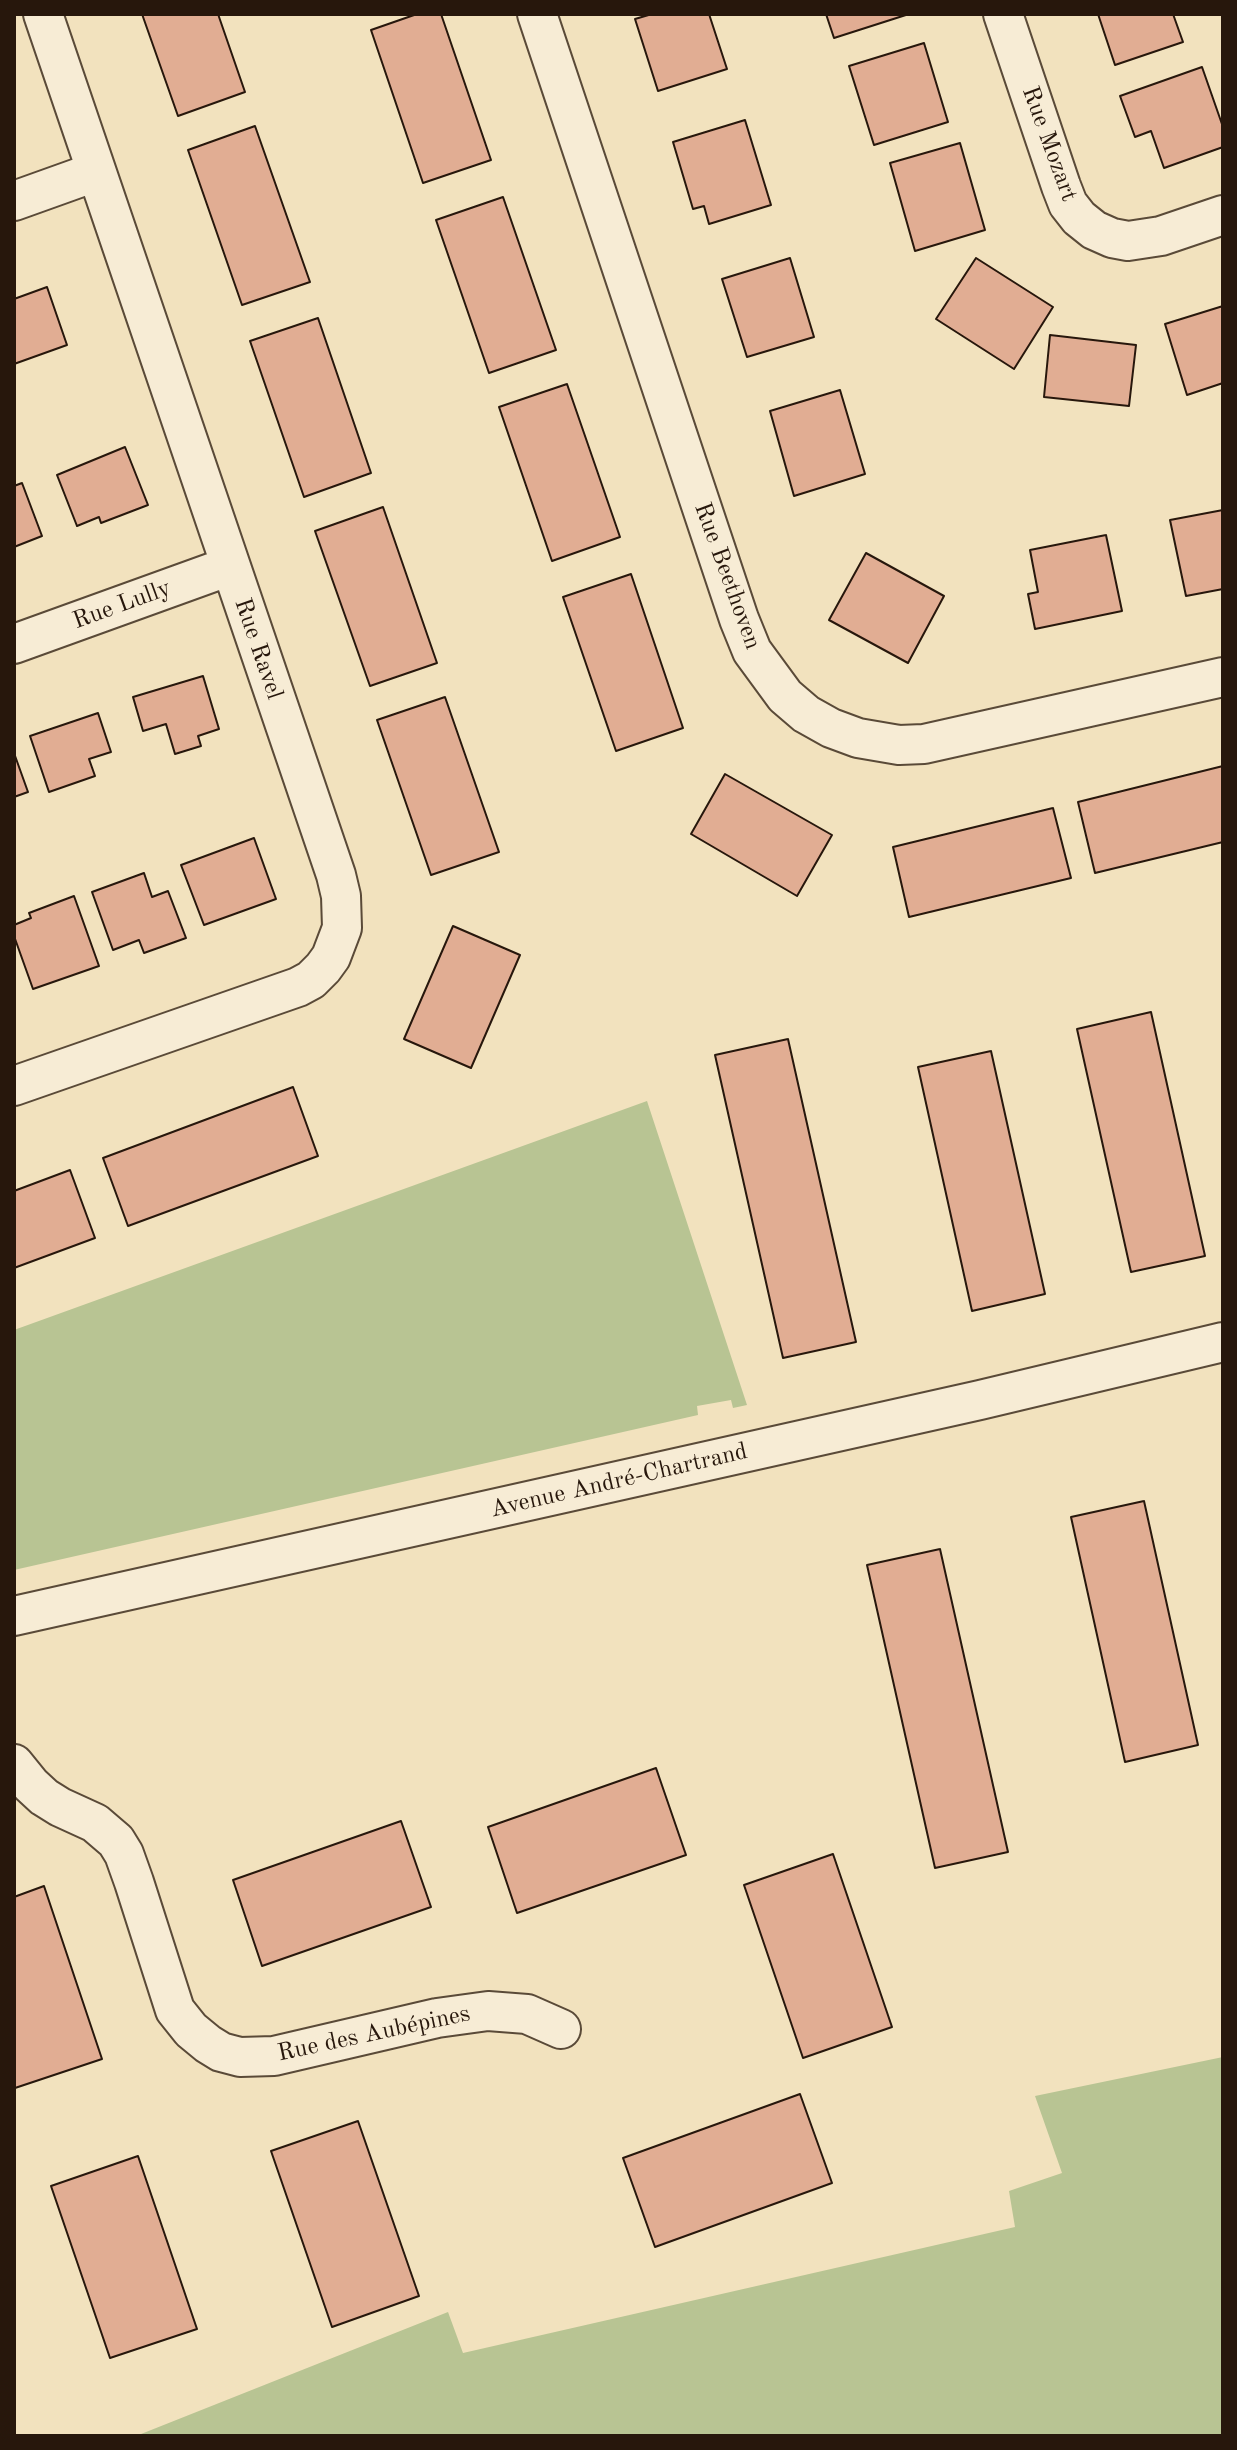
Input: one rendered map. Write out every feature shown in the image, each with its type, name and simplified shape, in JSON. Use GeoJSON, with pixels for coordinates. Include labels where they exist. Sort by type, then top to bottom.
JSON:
{"type":"FeatureCollection","features":[{"type":"Feature","properties":{"kind":"street","name":"Rue Ravel"},"geometry":{"type":"LineString","coordinates":[[14,1086],[298,987],[323,968],[337,945],[342,928],[336,875],[43,14]]}},
{"type":"Feature","properties":{"kind":"street","name":"Rue Beethoven"},"geometry":{"type":"LineString","coordinates":[[537,14],[743,630],[752,651],[785,696],[806,714],[858,738],[899,745],[924,744],[1223,677]]}},
{"type":"Feature","properties":{"kind":"street","name":"Rue Mozart"},"geometry":{"type":"LineString","coordinates":[[1003,14],[1061,186],[1068,204],[1079,218],[1094,230],[1128,241],[1153,238],[1223,215]]}},
{"type":"Feature","properties":{"kind":"street"},"geometry":{"type":"LineString","coordinates":[[14,201],[95,172]]}},
{"type":"Feature","properties":{"kind":"street","name":"Rue Lully"},"geometry":{"type":"LineString","coordinates":[[14,644],[230,566]]}},
{"type":"Feature","properties":{"kind":"street","name":"Avenue André-Chartrand"},"geometry":{"type":"LineString","coordinates":[[14,1616],[980,1400],[1223,1342]]}},
{"type":"Feature","properties":{"kind":"street","name":"Rue des Aubépines"},"geometry":{"type":"LineString","coordinates":[[14,1764],[44,1797],[95,1823],[116,1841],[134,1882],[175,2010],[191,2030],[221,2052],[249,2057],[274,2056],[437,2018],[488,2011],[527,2014],[561,2029]]}},
{"type":"Feature","properties":{"kind":"green space"},"geometry":{"type":"Polygon","coordinates":[[[647,1101],[747,1405],[733,1408],[731,1400],[697,1406],[698,1415],[14,1570],[14,1330],[647,1101]]]}},
{"type":"Feature","properties":{"kind":"green space"},"geometry":{"type":"Polygon","coordinates":[[[1223,2057],[1223,2436],[136,2436],[448,2312],[463,2353],[1015,2227],[1009,2191],[1062,2173],[1035,2096],[1223,2057]]]}},
{"type":"Feature","properties":{"kind":"building"},"geometry":{"type":"Polygon","coordinates":[[[142,14],[218,14],[245,92],[178,116],[142,14]]]}},
{"type":"Feature","properties":{"kind":"building"},"geometry":{"type":"Polygon","coordinates":[[[417,14],[441,14],[491,160],[423,183],[371,30],[417,14]]]}},
{"type":"Feature","properties":{"kind":"building"},"geometry":{"type":"Polygon","coordinates":[[[652,14],[709,14],[727,69],[658,91],[635,19],[652,14]]]}},
{"type":"Feature","properties":{"kind":"building"},"geometry":{"type":"Polygon","coordinates":[[[826,14],[909,14],[834,38],[826,14]]]}},
{"type":"Feature","properties":{"kind":"building"},"geometry":{"type":"Polygon","coordinates":[[[1098,14],[1173,14],[1183,42],[1115,65],[1098,14]]]}},
{"type":"Feature","properties":{"kind":"building"},"geometry":{"type":"Polygon","coordinates":[[[924,43],[948,122],[874,145],[849,66],[924,43]]]}},
{"type":"Feature","properties":{"kind":"building"},"geometry":{"type":"Polygon","coordinates":[[[1202,67],[1223,127],[1223,147],[1164,168],[1151,131],[1135,137],[1120,96],[1202,67]]]}},
{"type":"Feature","properties":{"kind":"building"},"geometry":{"type":"Polygon","coordinates":[[[745,120],[771,205],[709,224],[704,206],[693,209],[673,142],[745,120]]]}},
{"type":"Feature","properties":{"kind":"building"},"geometry":{"type":"Polygon","coordinates":[[[255,126],[310,282],[242,305],[188,150],[255,126]]]}},
{"type":"Feature","properties":{"kind":"building"},"geometry":{"type":"Polygon","coordinates":[[[960,143],[985,230],[915,251],[890,163],[960,143]]]}},
{"type":"Feature","properties":{"kind":"building"},"geometry":{"type":"Polygon","coordinates":[[[503,197],[556,350],[489,373],[436,220],[503,197]]]}},
{"type":"Feature","properties":{"kind":"building"},"geometry":{"type":"Polygon","coordinates":[[[790,258],[814,337],[747,357],[722,279],[790,258]]]}},
{"type":"Feature","properties":{"kind":"building"},"geometry":{"type":"Polygon","coordinates":[[[976,258],[1053,307],[1014,369],[936,319],[976,258]]]}},
{"type":"Feature","properties":{"kind":"building"},"geometry":{"type":"Polygon","coordinates":[[[47,287],[67,345],[14,364],[14,299],[47,287]]]}},
{"type":"Feature","properties":{"kind":"building"},"geometry":{"type":"Polygon","coordinates":[[[1223,306],[1223,383],[1187,395],[1165,324],[1223,306]]]}},
{"type":"Feature","properties":{"kind":"building"},"geometry":{"type":"Polygon","coordinates":[[[318,318],[371,473],[304,497],[250,341],[318,318]]]}},
{"type":"Feature","properties":{"kind":"building"},"geometry":{"type":"Polygon","coordinates":[[[1050,335],[1136,345],[1129,406],[1044,397],[1050,335]]]}},
{"type":"Feature","properties":{"kind":"building"},"geometry":{"type":"Polygon","coordinates":[[[567,384],[620,537],[552,561],[499,407],[567,384]]]}},
{"type":"Feature","properties":{"kind":"building"},"geometry":{"type":"Polygon","coordinates":[[[840,390],[865,474],[794,496],[770,411],[840,390]]]}},
{"type":"Feature","properties":{"kind":"building"},"geometry":{"type":"Polygon","coordinates":[[[125,447],[148,505],[101,523],[99,517],[77,526],[57,475],[125,447]]]}},
{"type":"Feature","properties":{"kind":"building"},"geometry":{"type":"Polygon","coordinates":[[[22,483],[42,536],[14,547],[14,486],[22,483]]]}},
{"type":"Feature","properties":{"kind":"building"},"geometry":{"type":"Polygon","coordinates":[[[383,507],[437,663],[370,686],[315,531],[383,507]]]}},
{"type":"Feature","properties":{"kind":"building"},"geometry":{"type":"Polygon","coordinates":[[[1223,510],[1223,589],[1186,596],[1170,520],[1223,510]]]}},
{"type":"Feature","properties":{"kind":"building"},"geometry":{"type":"Polygon","coordinates":[[[1106,535],[1122,611],[1035,629],[1028,594],[1038,592],[1030,550],[1106,535]]]}},
{"type":"Feature","properties":{"kind":"building"},"geometry":{"type":"Polygon","coordinates":[[[866,553],[944,596],[908,663],[829,620],[866,553]]]}},
{"type":"Feature","properties":{"kind":"building"},"geometry":{"type":"Polygon","coordinates":[[[631,574],[683,728],[616,751],[563,597],[631,574]]]}},
{"type":"Feature","properties":{"kind":"building"},"geometry":{"type":"Polygon","coordinates":[[[203,676],[219,729],[198,736],[201,746],[175,754],[166,724],[143,731],[133,697],[203,676]]]}},
{"type":"Feature","properties":{"kind":"building"},"geometry":{"type":"Polygon","coordinates":[[[445,697],[499,852],[431,875],[377,720],[445,697]]]}},
{"type":"Feature","properties":{"kind":"building"},"geometry":{"type":"Polygon","coordinates":[[[98,713],[111,752],[89,759],[95,776],[49,792],[30,736],[98,713]]]}},
{"type":"Feature","properties":{"kind":"building"},"geometry":{"type":"Polygon","coordinates":[[[14,753],[28,792],[14,797],[14,753]]]}},
{"type":"Feature","properties":{"kind":"building"},"geometry":{"type":"Polygon","coordinates":[[[1223,766],[1223,842],[1095,873],[1078,802],[1223,766]]]}},
{"type":"Feature","properties":{"kind":"building"},"geometry":{"type":"Polygon","coordinates":[[[725,774],[832,835],[797,896],[691,834],[725,774]]]}},
{"type":"Feature","properties":{"kind":"building"},"geometry":{"type":"Polygon","coordinates":[[[1053,808],[1071,878],[909,917],[893,847],[1053,808]]]}},
{"type":"Feature","properties":{"kind":"building"},"geometry":{"type":"Polygon","coordinates":[[[254,838],[276,899],[204,925],[181,865],[254,838]]]}},
{"type":"Feature","properties":{"kind":"building"},"geometry":{"type":"Polygon","coordinates":[[[144,873],[152,897],[168,891],[186,938],[144,953],[139,940],[113,950],[92,892],[144,873]]]}},
{"type":"Feature","properties":{"kind":"building"},"geometry":{"type":"Polygon","coordinates":[[[74,896],[99,966],[33,989],[14,936],[14,925],[31,918],[29,913],[74,896]]]}},
{"type":"Feature","properties":{"kind":"building"},"geometry":{"type":"Polygon","coordinates":[[[453,926],[520,955],[471,1068],[404,1039],[453,926]]]}},
{"type":"Feature","properties":{"kind":"building"},"geometry":{"type":"Polygon","coordinates":[[[1151,1012],[1205,1256],[1131,1272],[1077,1029],[1151,1012]]]}},
{"type":"Feature","properties":{"kind":"building"},"geometry":{"type":"Polygon","coordinates":[[[788,1039],[856,1342],[783,1358],[715,1055],[788,1039]]]}},
{"type":"Feature","properties":{"kind":"building"},"geometry":{"type":"Polygon","coordinates":[[[991,1051],[1045,1294],[972,1311],[918,1067],[991,1051]]]}},
{"type":"Feature","properties":{"kind":"building"},"geometry":{"type":"Polygon","coordinates":[[[293,1087],[318,1156],[128,1226],[103,1158],[293,1087]]]}},
{"type":"Feature","properties":{"kind":"building"},"geometry":{"type":"Polygon","coordinates":[[[70,1170],[95,1238],[14,1268],[14,1191],[70,1170]]]}},
{"type":"Feature","properties":{"kind":"building"},"geometry":{"type":"Polygon","coordinates":[[[1144,1501],[1198,1745],[1125,1762],[1071,1517],[1144,1501]]]}},
{"type":"Feature","properties":{"kind":"building"},"geometry":{"type":"Polygon","coordinates":[[[940,1549],[1008,1852],[935,1868],[867,1565],[940,1549]]]}},
{"type":"Feature","properties":{"kind":"building"},"geometry":{"type":"Polygon","coordinates":[[[656,1768],[686,1855],[517,1913],[488,1827],[656,1768]]]}},
{"type":"Feature","properties":{"kind":"building"},"geometry":{"type":"Polygon","coordinates":[[[401,1821],[431,1907],[262,1966],[233,1880],[401,1821]]]}},
{"type":"Feature","properties":{"kind":"building"},"geometry":{"type":"Polygon","coordinates":[[[833,1854],[892,2027],[803,2058],[744,1885],[833,1854]]]}},
{"type":"Feature","properties":{"kind":"building"},"geometry":{"type":"Polygon","coordinates":[[[44,1886],[102,2059],[15,2088],[14,1897],[44,1886]]]}},
{"type":"Feature","properties":{"kind":"building"},"geometry":{"type":"Polygon","coordinates":[[[800,2094],[832,2183],[655,2247],[623,2158],[800,2094]]]}},
{"type":"Feature","properties":{"kind":"building"},"geometry":{"type":"Polygon","coordinates":[[[358,2121],[419,2296],[332,2327],[271,2151],[358,2121]]]}},
{"type":"Feature","properties":{"kind":"building"},"geometry":{"type":"Polygon","coordinates":[[[138,2156],[197,2329],[110,2358],[51,2186],[138,2156]]]}}]}
